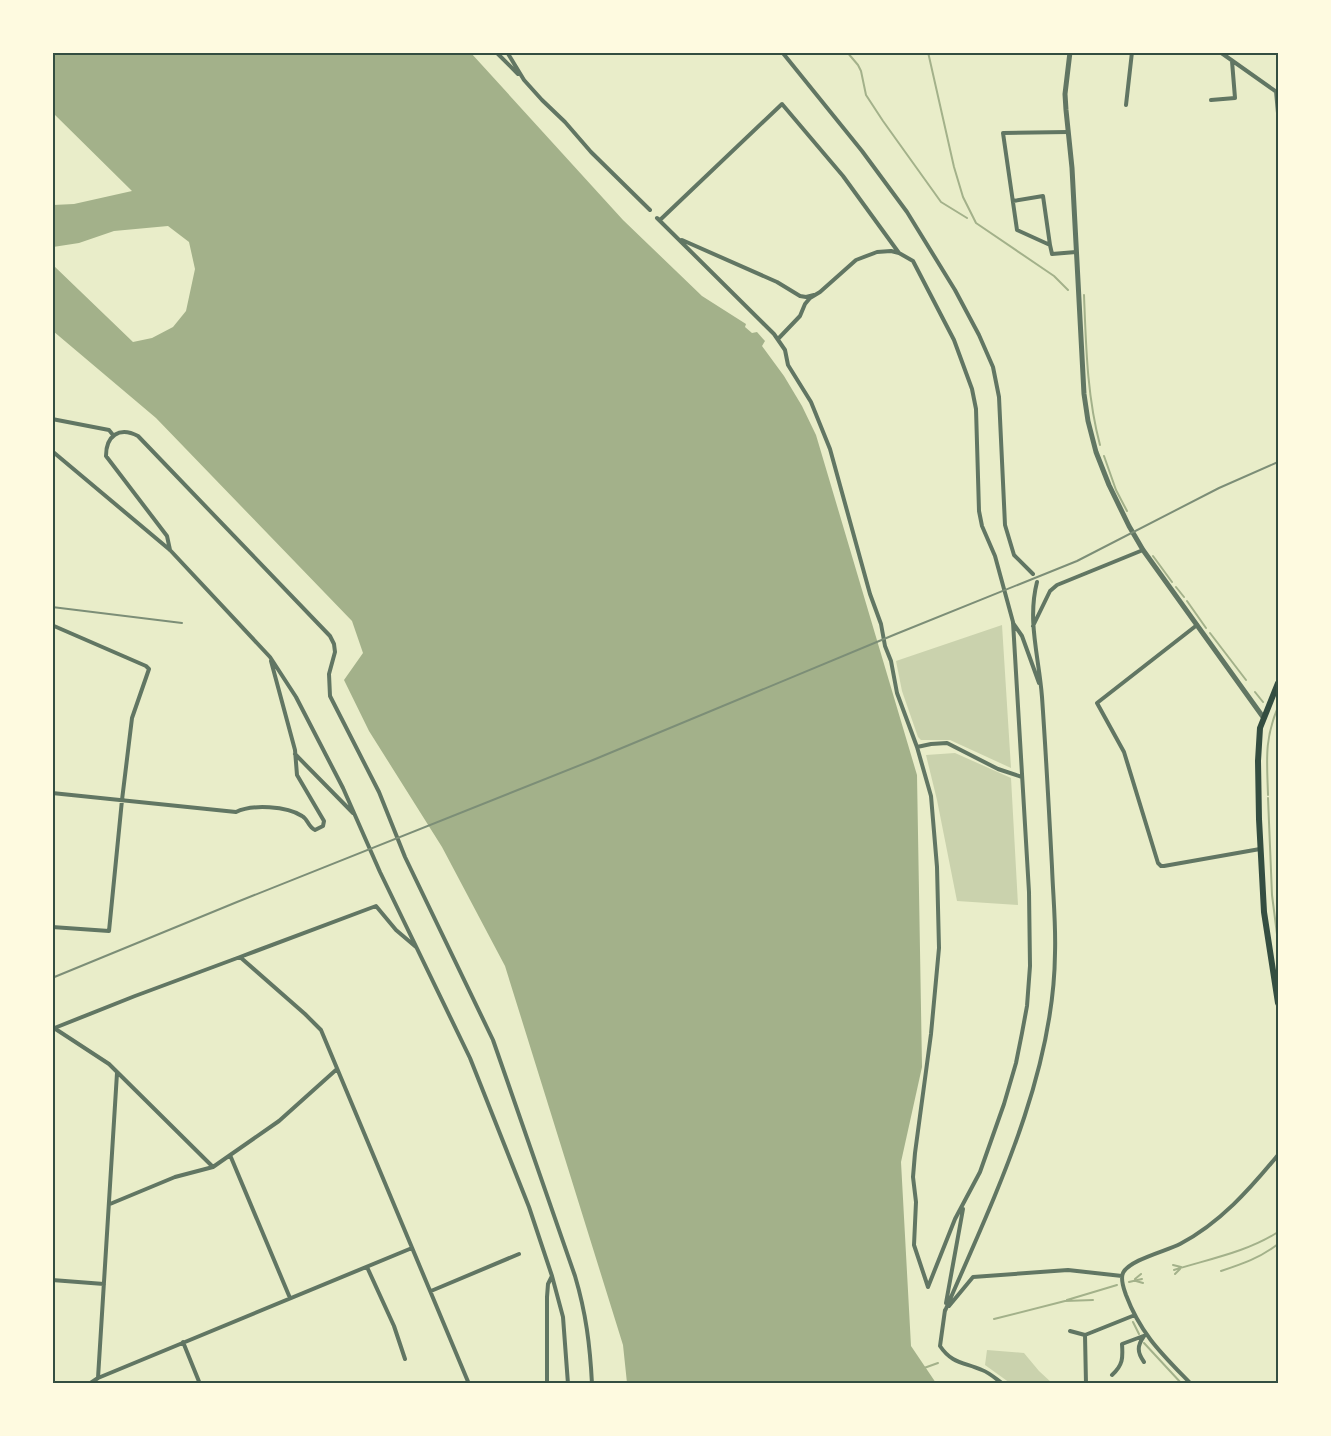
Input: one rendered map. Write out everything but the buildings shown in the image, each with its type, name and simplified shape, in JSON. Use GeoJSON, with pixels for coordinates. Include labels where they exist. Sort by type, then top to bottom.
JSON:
{"type":"FeatureCollection","features":[{"type":"Feature","properties":{"kind":"main road"},"geometry":{"type":"LineString","coordinates":[[1278,683],[1263,717],[1258,740],[1260,849],[1264,912],[1278,1003]]}},
{"type":"Feature","properties":{"kind":"street"},"geometry":{"type":"LineString","coordinates":[[496,52],[591,152],[650,210]]}},
{"type":"Feature","properties":{"kind":"street"},"geometry":{"type":"LineString","coordinates":[[507,52],[524,80]]}},
{"type":"Feature","properties":{"kind":"street"},"geometry":{"type":"LineString","coordinates":[[782,52],[862,151],[907,212],[955,290],[979,335],[993,367],[999,398],[1005,525],[1014,555],[1033,574]]}},
{"type":"Feature","properties":{"kind":"street"},"geometry":{"type":"LineString","coordinates":[[1070,52],[1065,94],[1076,252],[1081,367],[1088,422],[1096,452],[1108,484],[1144,550],[1263,717]]}},
{"type":"Feature","properties":{"kind":"street"},"geometry":{"type":"LineString","coordinates":[[1126,105],[1132,52]]}},
{"type":"Feature","properties":{"kind":"street"},"geometry":{"type":"LineString","coordinates":[[1220,52],[1277,92],[1278,113]]}},
{"type":"Feature","properties":{"kind":"street"},"geometry":{"type":"LineString","coordinates":[[1211,100],[1235,98],[1231,52]]}},
{"type":"Feature","properties":{"kind":"street"},"geometry":{"type":"LineString","coordinates":[[778,339],[800,316],[805,304],[856,260],[865,256],[892,251],[913,261],[954,340],[972,389],[976,410],[979,511],[982,526],[996,556],[1013,622],[1030,930],[1027,1006],[1016,1063],[1004,1104],[980,1172],[955,1219],[928,1287],[914,1245],[916,1202],[913,1177],[914,1153],[931,1034],[939,948],[937,867],[931,796],[917,747],[898,693],[881,624],[870,594],[830,449],[811,402],[788,364],[785,350],[778,339],[659,219],[782,104],[843,176],[899,253]]}},
{"type":"Feature","properties":{"kind":"street"},"geometry":{"type":"LineString","coordinates":[[1050,245],[1017,230],[1003,134],[1068,132]]}},
{"type":"Feature","properties":{"kind":"street"},"geometry":{"type":"LineString","coordinates":[[1013,202],[1043,196],[1052,254],[1076,252]]}},
{"type":"Feature","properties":{"kind":"street"},"geometry":{"type":"LineString","coordinates":[[680,239],[769,278],[800,296],[806,297],[817,294]]}},
{"type":"Feature","properties":{"kind":"street"},"geometry":{"type":"LineString","coordinates":[[52,419],[109,430],[113,435]]}},
{"type":"Feature","properties":{"kind":"street"},"geometry":{"type":"LineString","coordinates":[[170,550],[167,536],[106,456],[108,441],[113,435],[125,431],[138,436],[330,636],[335,652],[329,674],[330,696],[379,792],[405,856],[493,1040],[582,1298],[589,1338],[592,1384]]}},
{"type":"Feature","properties":{"kind":"street"},"geometry":{"type":"LineString","coordinates":[[52,451],[170,550],[270,656],[296,697],[470,1058],[529,1207],[552,1276],[562,1317],[568,1384]]}},
{"type":"Feature","properties":{"kind":"street"},"geometry":{"type":"LineString","coordinates":[[1033,626],[1050,591],[1057,584],[1144,550]]}},
{"type":"Feature","properties":{"kind":"street"},"geometry":{"type":"LineString","coordinates":[[945,1311],[997,1189],[1033,1091],[1050,1016],[1054,986],[1055,938],[1047,771],[1041,690],[1032,613],[1036,582]]}},
{"type":"Feature","properties":{"kind":"street"},"geometry":{"type":"LineString","coordinates":[[1013,622],[1022,636],[1041,690]]}},
{"type":"Feature","properties":{"kind":"street"},"geometry":{"type":"LineString","coordinates":[[1197,625],[1097,703],[1124,752],[1158,863],[1161,866],[1260,849]]}},
{"type":"Feature","properties":{"kind":"street"},"geometry":{"type":"LineString","coordinates":[[52,927],[109,931],[132,718],[149,669],[54,626]]}},
{"type":"Feature","properties":{"kind":"street"},"geometry":{"type":"LineString","coordinates":[[52,792],[236,812],[250,807],[283,810],[302,815],[311,829],[315,830],[323,826],[324,821],[297,775],[295,754],[270,656]]}},
{"type":"Feature","properties":{"kind":"street"},"geometry":{"type":"LineString","coordinates":[[917,747],[947,743],[998,768],[1022,777]]}},
{"type":"Feature","properties":{"kind":"street"},"geometry":{"type":"LineString","coordinates":[[295,754],[355,816]]}},
{"type":"Feature","properties":{"kind":"street"},"geometry":{"type":"LineString","coordinates":[[53,1028],[376,906],[396,930],[418,949]]}},
{"type":"Feature","properties":{"kind":"street"},"geometry":{"type":"LineString","coordinates":[[240,957],[305,1014],[320,1030],[469,1384]]}},
{"type":"Feature","properties":{"kind":"street"},"geometry":{"type":"LineString","coordinates":[[53,1028],[109,1064],[213,1166]]}},
{"type":"Feature","properties":{"kind":"street"},"geometry":{"type":"LineString","coordinates":[[110,1204],[175,1177],[213,1166],[279,1122],[338,1069]]}},
{"type":"Feature","properties":{"kind":"street"},"geometry":{"type":"LineString","coordinates":[[98,1378],[117,1073]]}},
{"type":"Feature","properties":{"kind":"street"},"geometry":{"type":"LineString","coordinates":[[230,1155],[290,1298]]}},
{"type":"Feature","properties":{"kind":"street"},"geometry":{"type":"LineString","coordinates":[[1191,1384],[1146,1335],[1123,1286],[1122,1276],[1125,1270],[1133,1264],[1179,1244],[1215,1220],[1246,1192],[1278,1155]]}},
{"type":"Feature","properties":{"kind":"street"},"geometry":{"type":"LineString","coordinates":[[964,1204],[940,1346],[946,1356],[982,1370],[1003,1384]]}},
{"type":"Feature","properties":{"kind":"street"},"geometry":{"type":"LineString","coordinates":[[90,1384],[98,1378],[183,1342],[412,1248]]}},
{"type":"Feature","properties":{"kind":"street"},"geometry":{"type":"LineString","coordinates":[[431,1291],[519,1254]]}},
{"type":"Feature","properties":{"kind":"street"},"geometry":{"type":"LineString","coordinates":[[367,1267],[394,1326],[405,1359]]}},
{"type":"Feature","properties":{"kind":"street"},"geometry":{"type":"LineString","coordinates":[[945,1311],[973,1277],[1068,1270],[1122,1276]]}},
{"type":"Feature","properties":{"kind":"street"},"geometry":{"type":"LineString","coordinates":[[547,1384],[547,1297],[548,1284],[552,1276]]}},
{"type":"Feature","properties":{"kind":"street"},"geometry":{"type":"LineString","coordinates":[[52,1280],[104,1284]]}},
{"type":"Feature","properties":{"kind":"street"},"geometry":{"type":"LineString","coordinates":[[1070,1331],[1085,1335],[1135,1315]]}},
{"type":"Feature","properties":{"kind":"street"},"geometry":{"type":"LineString","coordinates":[[1085,1335],[1086,1384]]}},
{"type":"Feature","properties":{"kind":"street"},"geometry":{"type":"LineString","coordinates":[[1144,1362],[1138,1349],[1139,1343],[1146,1335]]}},
{"type":"Feature","properties":{"kind":"street"},"geometry":{"type":"LineString","coordinates":[[1112,1375],[1120,1368],[1123,1360],[1122,1344],[1146,1335]]}},
{"type":"Feature","properties":{"kind":"street"},"geometry":{"type":"LineString","coordinates":[[183,1342],[200,1384]]}},
{"type":"Feature","properties":{"kind":"shaded area"},"geometry":{"type":"Polygon","coordinates":[[[53,52],[471,53],[623,220],[702,296],[746,324],[745,327],[752,333],[757,332],[765,341],[762,346],[784,376],[802,406],[816,435],[917,775],[922,1067],[901,1162],[911,1346],[936,1383],[627,1383],[623,1345],[505,966],[442,847],[369,731],[344,680],[363,653],[352,621],[156,418],[53,331],[53,265],[133,342],[152,338],[173,327],[186,311],[195,269],[189,242],[168,226],[114,231],[79,243],[53,247],[53,205],[74,204],[132,191],[53,113],[53,52]]]}},
{"type":"Feature","properties":{"kind":"shaded area"},"geometry":{"type":"Polygon","coordinates":[[[1002,625],[1011,768],[950,740],[921,740],[918,737],[902,691],[896,661],[1002,625]]]}},
{"type":"Feature","properties":{"kind":"shaded area"},"geometry":{"type":"Polygon","coordinates":[[[955,753],[1011,778],[1018,905],[957,901],[926,755],[955,753]]]}},
{"type":"Feature","properties":{"kind":"shaded area"},"geometry":{"type":"Polygon","coordinates":[[[987,1350],[1024,1353],[1052,1383],[1010,1383],[985,1365],[987,1350]]]}},
{"type":"Feature","properties":{"kind":"waterway"},"geometry":{"type":"LineString","coordinates":[[847,52],[861,71],[866,95],[941,202],[967,218]]}},
{"type":"Feature","properties":{"kind":"waterway"},"geometry":{"type":"LineString","coordinates":[[928,52],[954,167],[963,197],[976,223],[1054,276],[1068,290]]}},
{"type":"Feature","properties":{"kind":"waterway"},"geometry":{"type":"LineString","coordinates":[[1084,295],[1092,408],[1100,445]]}},
{"type":"Feature","properties":{"kind":"waterway"},"geometry":{"type":"LineString","coordinates":[[1104,456],[1116,490],[1127,511]]}},
{"type":"Feature","properties":{"kind":"waterway"},"geometry":{"type":"LineString","coordinates":[[1153,556],[1172,582]]}},
{"type":"Feature","properties":{"kind":"waterway"},"geometry":{"type":"LineString","coordinates":[[1176,587],[1184,597]]}},
{"type":"Feature","properties":{"kind":"waterway"},"geometry":{"type":"LineString","coordinates":[[1187,601],[1206,628]]}},
{"type":"Feature","properties":{"kind":"waterway"},"geometry":{"type":"LineString","coordinates":[[1210,633],[1246,680]]}},
{"type":"Feature","properties":{"kind":"waterway"},"geometry":{"type":"LineString","coordinates":[[1255,692],[1263,702]]}},
{"type":"Feature","properties":{"kind":"waterway"},"geometry":{"type":"LineString","coordinates":[[1268,795],[1268,740],[1278,707]]}},
{"type":"Feature","properties":{"kind":"waterway"},"geometry":{"type":"LineString","coordinates":[[1268,798],[1272,895],[1278,942]]}},
{"type":"Feature","properties":{"kind":"waterway"},"geometry":{"type":"LineString","coordinates":[[1174,1270],[1241,1250],[1278,1232]]}},
{"type":"Feature","properties":{"kind":"waterway"},"geometry":{"type":"LineString","coordinates":[[1221,1271],[1258,1257],[1278,1244]]}},
{"type":"Feature","properties":{"kind":"waterway"},"geometry":{"type":"LineString","coordinates":[[1173,1265],[1181,1267]]}},
{"type":"Feature","properties":{"kind":"waterway"},"geometry":{"type":"LineString","coordinates":[[1175,1274],[1180,1269]]}},
{"type":"Feature","properties":{"kind":"waterway"},"geometry":{"type":"LineString","coordinates":[[1135,1279],[1141,1274]]}},
{"type":"Feature","properties":{"kind":"waterway"},"geometry":{"type":"LineString","coordinates":[[1129,1282],[1142,1279]]}},
{"type":"Feature","properties":{"kind":"waterway"},"geometry":{"type":"LineString","coordinates":[[1136,1281],[1143,1283]]}},
{"type":"Feature","properties":{"kind":"waterway"},"geometry":{"type":"LineString","coordinates":[[1067,1300],[1117,1285]]}},
{"type":"Feature","properties":{"kind":"waterway"},"geometry":{"type":"LineString","coordinates":[[994,1319],[1065,1301],[1093,1300]]}},
{"type":"Feature","properties":{"kind":"waterway"},"geometry":{"type":"LineString","coordinates":[[1133,1322],[1139,1334]]}},
{"type":"Feature","properties":{"kind":"waterway"},"geometry":{"type":"LineString","coordinates":[[1144,1343],[1182,1384]]}},
{"type":"Feature","properties":{"kind":"waterway"},"geometry":{"type":"LineString","coordinates":[[924,1368],[938,1363]]}},
{"type":"Feature","properties":{"kind":"railway"},"geometry":{"type":"LineString","coordinates":[[52,978],[593,760],[1077,561],[1219,488],[1278,462]]}},
{"type":"Feature","properties":{"kind":"railway"},"geometry":{"type":"LineString","coordinates":[[52,607],[182,623]]}}]}
